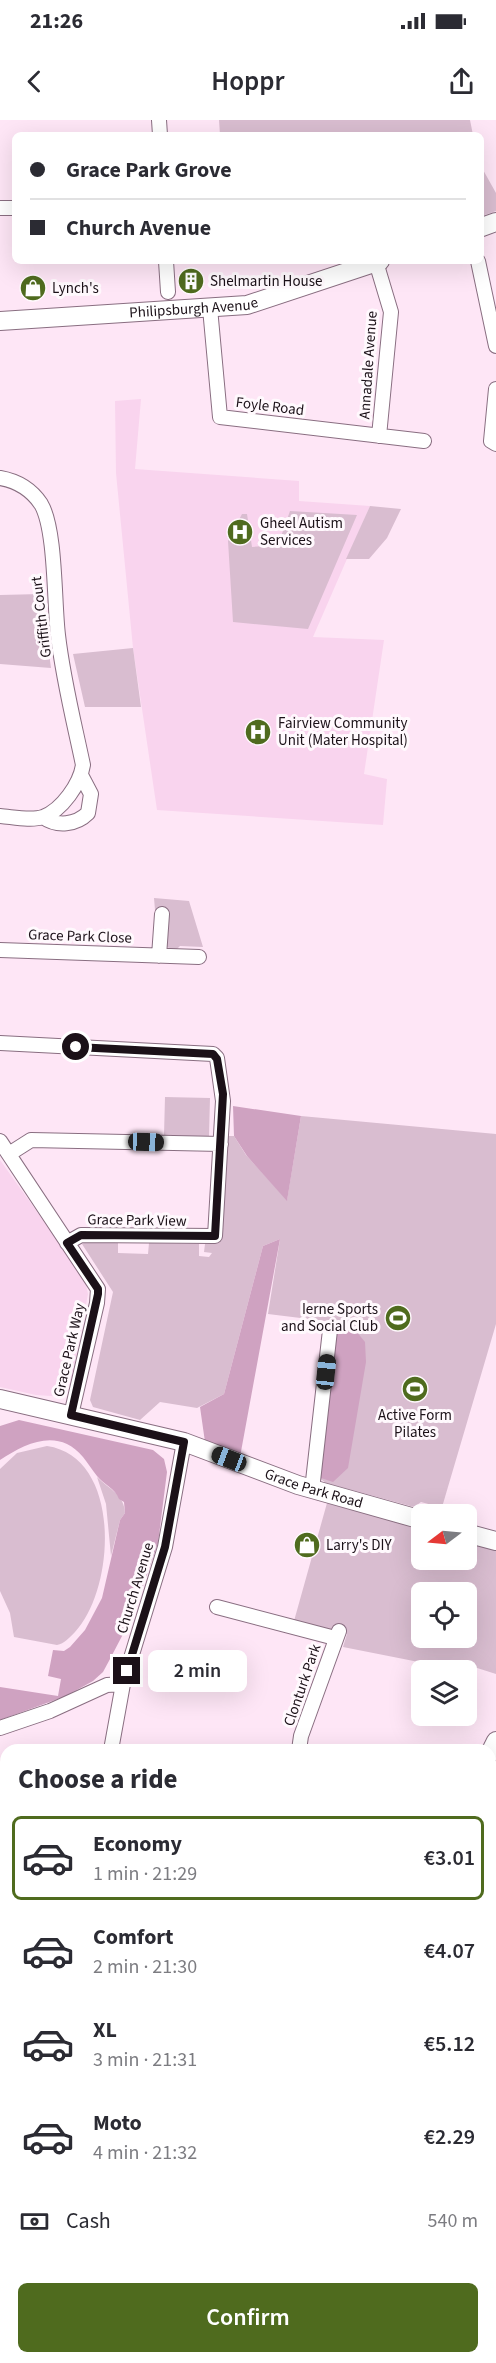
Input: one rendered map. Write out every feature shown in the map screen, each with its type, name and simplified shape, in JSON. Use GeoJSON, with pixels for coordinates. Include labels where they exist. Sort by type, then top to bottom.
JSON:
{"type":"FeatureCollection","features":[{"type":"Feature","properties":{"kind":"street"},"geometry":{"type":"LineString","coordinates":[[166,264],[168,292]]}},
{"type":"Feature","properties":{"kind":"street","name":"Philipsburgh Avenue"},"geometry":{"type":"LineString","coordinates":[[0,321],[257,303],[372,264]]}},
{"type":"Feature","properties":{"kind":"street","name":"Annadale Avenue"},"geometry":{"type":"LineString","coordinates":[[379,264],[391,312],[379,436]]}},
{"type":"Feature","properties":{"kind":"street"},"geometry":{"type":"LineString","coordinates":[[479,264],[496,346]]}},
{"type":"Feature","properties":{"kind":"street","name":"Foyle Road"},"geometry":{"type":"LineString","coordinates":[[210,308],[220,417],[423,441]]}},
{"type":"Feature","properties":{"kind":"street"},"geometry":{"type":"LineString","coordinates":[[494,443],[496,389]]}},
{"type":"Feature","properties":{"kind":"street","name":"Griffith Court"},"geometry":{"type":"LineString","coordinates":[[0,478],[14,480],[30,492],[42,506],[48,530],[58,634],[83,765],[81,775],[91,794],[88,813],[71,823],[50,822],[43,817],[0,816]]}},
{"type":"Feature","properties":{"kind":"street"},"geometry":{"type":"LineString","coordinates":[[43,817],[66,798],[81,775]]}},
{"type":"Feature","properties":{"kind":"street"},"geometry":{"type":"LineString","coordinates":[[159,956],[162,914]]}},
{"type":"Feature","properties":{"kind":"street","name":"Grace Park Close"},"geometry":{"type":"LineString","coordinates":[[0,950],[199,957]]}},
{"type":"Feature","properties":{"kind":"street"},"geometry":{"type":"LineString","coordinates":[[0,1043],[213,1054],[217,1059],[223,1094],[221,1144],[31,1140],[9,1154]]}},
{"type":"Feature","properties":{"kind":"street","name":"Grace Park Way"},"geometry":{"type":"LineString","coordinates":[[0,1141],[98,1289],[71,1415]]}},
{"type":"Feature","properties":{"kind":"street","name":"Grace Park View"},"geometry":{"type":"LineString","coordinates":[[67,1243],[81,1235],[215,1236],[221,1144]]}},
{"type":"Feature","properties":{"kind":"street"},"geometry":{"type":"LineString","coordinates":[[312,1490],[330,1330]]}},
{"type":"Feature","properties":{"kind":"street","name":"Grace Park Road"},"geometry":{"type":"LineString","coordinates":[[0,1399],[184,1442],[312,1490],[411,1517]]}},
{"type":"Feature","properties":{"kind":"street","name":"Church Avenue"},"geometry":{"type":"LineString","coordinates":[[112,1744],[123,1684],[165,1547],[184,1442]]}},
{"type":"Feature","properties":{"kind":"street"},"geometry":{"type":"LineString","coordinates":[[477,1536],[496,1542]]}},
{"type":"Feature","properties":{"kind":"street","name":"Clonturk Park"},"geometry":{"type":"LineString","coordinates":[[217,1607],[337,1634],[300,1744]]}},
{"type":"Feature","properties":{"kind":"street"},"geometry":{"type":"LineString","coordinates":[[0,1728],[50,1712],[107,1685],[123,1684]]}},
{"type":"Feature","properties":{"kind":"shaded area"},"geometry":{"type":"Polygon","coordinates":[[[219,120],[470,120],[472,132],[220,132],[219,120]]]}},
{"type":"Feature","properties":{"kind":"shaded area"},"geometry":{"type":"Polygon","coordinates":[[[484,172],[496,193],[496,211],[484,215],[484,172]]]}},
{"type":"Feature","properties":{"kind":"shaded area"},"geometry":{"type":"Polygon","coordinates":[[[141,399],[135,469],[299,481],[299,501],[370,506],[313,637],[384,640],[364,774],[387,779],[383,825],[157,810],[133,648],[116,473],[115,401],[141,399]]]}},
{"type":"Feature","properties":{"kind":"shaded area"},"geometry":{"type":"Polygon","coordinates":[[[370,506],[401,509],[387,538],[369,559],[346,559],[370,506]]]}},
{"type":"Feature","properties":{"kind":"shaded area"},"geometry":{"type":"Polygon","coordinates":[[[290,511],[357,515],[308,629],[233,622],[228,541],[242,514],[247,514],[252,547],[278,545],[290,511]]]}},
{"type":"Feature","properties":{"kind":"shaded area"},"geometry":{"type":"Polygon","coordinates":[[[41,594],[51,668],[0,664],[0,595],[41,594]]]}},
{"type":"Feature","properties":{"kind":"shaded area"},"geometry":{"type":"Polygon","coordinates":[[[133,648],[141,707],[85,707],[73,654],[133,648]]]}},
{"type":"Feature","properties":{"kind":"shaded area"},"geometry":{"type":"Polygon","coordinates":[[[154,898],[189,901],[203,947],[180,946],[176,950],[166,947],[164,939],[169,912],[155,910],[154,898]]]}},
{"type":"Feature","properties":{"kind":"shaded area"},"geometry":{"type":"Polygon","coordinates":[[[165,1097],[210,1098],[209,1137],[164,1135],[165,1097]]]}},
{"type":"Feature","properties":{"kind":"shaded area"},"geometry":{"type":"Polygon","coordinates":[[[233,1106],[301,1116],[287,1201],[247,1156],[234,1136],[233,1106]]]}},
{"type":"Feature","properties":{"kind":"shaded area","name":"Ierne Sports and Social Club"},"geometry":{"type":"Polygon","coordinates":[[[301,1116],[496,1134],[496,1324],[443,1504],[421,1502],[411,1504],[411,1506],[326,1483],[318,1477],[333,1322],[268,1314],[280,1239],[263,1246],[224,1394],[197,1408],[160,1402],[140,1420],[93,1407],[90,1400],[113,1292],[82,1244],[88,1240],[118,1242],[118,1253],[148,1254],[149,1243],[199,1244],[199,1256],[209,1257],[212,1253],[204,1252],[205,1244],[218,1241],[226,1136],[234,1136],[246,1155],[287,1200],[301,1116]]]}},
{"type":"Feature","properties":{"kind":"shaded area"},"geometry":{"type":"Polygon","coordinates":[[[0,1160],[85,1279],[88,1294],[72,1377],[65,1397],[36,1395],[0,1387],[0,1160]]]}},
{"type":"Feature","properties":{"kind":"shaded area"},"geometry":{"type":"Polygon","coordinates":[[[280,1239],[240,1457],[205,1442],[200,1407],[224,1394],[263,1246],[280,1239]]]}},
{"type":"Feature","properties":{"kind":"shaded area"},"geometry":{"type":"Polygon","coordinates":[[[333,1321],[352,1326],[365,1342],[366,1362],[348,1468],[333,1482],[318,1477],[333,1321]]]}},
{"type":"Feature","properties":{"kind":"shaded area"},"geometry":{"type":"Polygon","coordinates":[[[19,1420],[153,1450],[164,1459],[167,1472],[158,1543],[133,1615],[103,1672],[93,1681],[66,1696],[0,1720],[0,1687],[58,1696],[61,1679],[48,1676],[53,1650],[64,1651],[70,1647],[85,1630],[102,1598],[120,1520],[125,1513],[124,1502],[100,1479],[83,1457],[63,1442],[53,1440],[31,1444],[0,1460],[0,1426],[19,1420]]]}},
{"type":"Feature","properties":{"kind":"shaded area"},"geometry":{"type":"Polygon","coordinates":[[[47,1446],[71,1455],[89,1474],[100,1498],[104,1527],[104,1557],[98,1586],[89,1612],[75,1632],[57,1645],[14,1637],[10,1613],[0,1591],[0,1469],[17,1453],[47,1446]]]}},
{"type":"Feature","properties":{"kind":"shaded area"},"geometry":{"type":"Polygon","coordinates":[[[97,1477],[116,1493],[124,1507],[125,1513],[120,1520],[111,1556],[106,1504],[97,1477]]]}},
{"type":"Feature","properties":{"kind":"shaded area"},"geometry":{"type":"Polygon","coordinates":[[[327,1503],[411,1526],[411,1570],[477,1570],[477,1544],[496,1550],[496,1674],[477,1668],[477,1660],[411,1660],[343,1647],[347,1634],[294,1621],[327,1503]]]}},
{"type":"Feature","properties":{"kind":"place","name":"Shelmartin House"},"geometry":{"type":"Point","coordinates":[191,281]}},
{"type":"Feature","properties":{"kind":"place","name":"Lynch's"},"geometry":{"type":"Point","coordinates":[33,288]}},
{"type":"Feature","properties":{"kind":"place","name":"Gheel Autism Services"},"geometry":{"type":"Point","coordinates":[240,532]}},
{"type":"Feature","properties":{"kind":"place","name":"Fairview Community Unit (Mater Hospital)"},"geometry":{"type":"Point","coordinates":[258,732]}},
{"type":"Feature","properties":{"kind":"place","name":"Ierne Sports and Social Club"},"geometry":{"type":"Point","coordinates":[398,1318]}},
{"type":"Feature","properties":{"kind":"place","name":"Active Form Pilates"},"geometry":{"type":"Point","coordinates":[415,1389]}},
{"type":"Feature","properties":{"kind":"place","name":"Larry's DIY"},"geometry":{"type":"Point","coordinates":[307,1545]}},
{"type":"Feature","properties":{"kind":"route"},"geometry":{"type":"LineString","coordinates":[[76,1047],[213,1054],[217,1059],[223,1094],[215,1236],[81,1235],[67,1243],[98,1289],[97,1303],[71,1415],[184,1442],[165,1547],[127,1671]]}}]}
